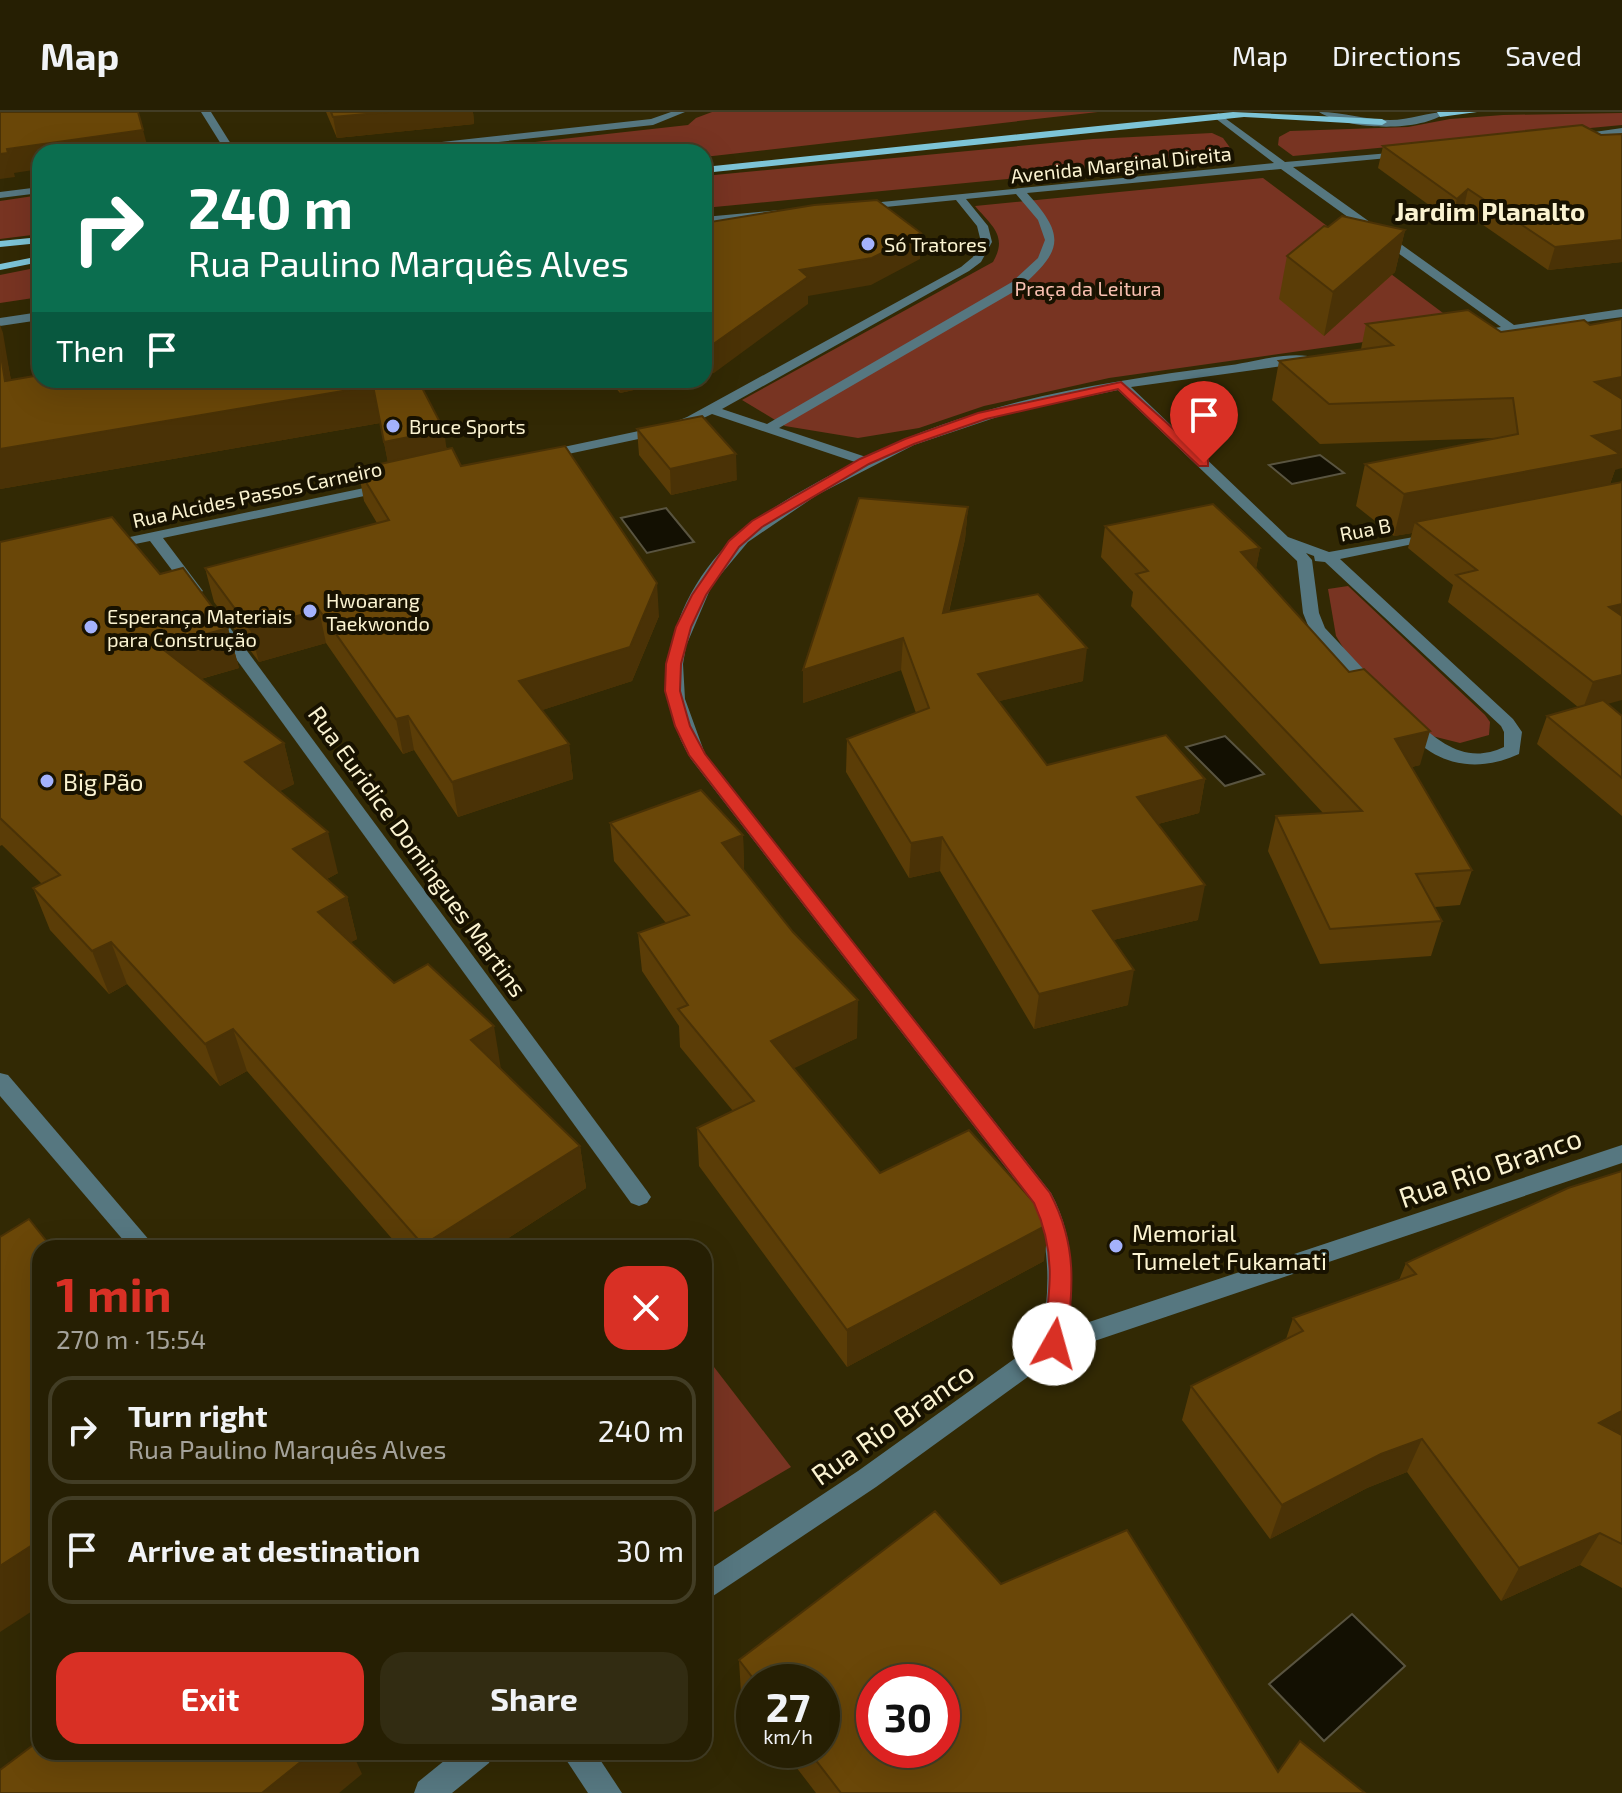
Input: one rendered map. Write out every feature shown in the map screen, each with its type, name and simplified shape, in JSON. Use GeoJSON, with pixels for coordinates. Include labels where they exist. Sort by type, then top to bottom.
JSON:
{"type":"FeatureCollection","features":[{"type":"Feature","properties":{"kind":"main road"},"geometry":{"type":"LineString","coordinates":[[712,169],[1261,112]]}},
{"type":"Feature","properties":{"kind":"main road"},"geometry":{"type":"LineString","coordinates":[[1441,113],[1472,112]]}},
{"type":"Feature","properties":{"kind":"main road"},"geometry":{"type":"LineString","coordinates":[[1236,114],[1382,122]]}},
{"type":"Feature","properties":{"kind":"main road"},"geometry":{"type":"LineString","coordinates":[[0,244],[32,241]]}},
{"type":"Feature","properties":{"kind":"main road"},"geometry":{"type":"LineString","coordinates":[[0,267],[32,261]]}},
{"type":"Feature","properties":{"kind":"street"},"geometry":{"type":"LineString","coordinates":[[206,112],[226,144]]}},
{"type":"Feature","properties":{"kind":"street"},"geometry":{"type":"LineString","coordinates":[[451,144],[653,122],[680,112]]}},
{"type":"Feature","properties":{"kind":"street"},"geometry":{"type":"LineString","coordinates":[[1324,112],[1347,119],[1382,122],[1425,119],[1441,113]]}},
{"type":"Feature","properties":{"kind":"street"},"geometry":{"type":"LineString","coordinates":[[1218,116],[1361,224],[1511,329]]}},
{"type":"Feature","properties":{"kind":"street"},"geometry":{"type":"LineString","coordinates":[[1561,137],[1622,131]]}},
{"type":"Feature","properties":{"kind":"street","name":"Avenida Marginal Direita"},"geometry":{"type":"LineString","coordinates":[[837,208],[960,199],[1423,151]]}},
{"type":"Feature","properties":{"kind":"street"},"geometry":{"type":"LineString","coordinates":[[0,195],[32,191]]}},
{"type":"Feature","properties":{"kind":"street"},"geometry":{"type":"LineString","coordinates":[[768,429],[1016,285],[1037,268],[1049,252],[1049,223],[1020,192]]}},
{"type":"Feature","properties":{"kind":"street"},"geometry":{"type":"LineString","coordinates":[[524,459],[671,428],[712,410],[980,259],[987,246],[988,235],[960,199]]}},
{"type":"Feature","properties":{"kind":"street"},"geometry":{"type":"LineString","coordinates":[[712,219],[795,212]]}},
{"type":"Feature","properties":{"kind":"street"},"geometry":{"type":"LineString","coordinates":[[1464,336],[1622,313]]}},
{"type":"Feature","properties":{"kind":"street"},"geometry":{"type":"LineString","coordinates":[[0,322],[32,317]]}},
{"type":"Feature","properties":{"kind":"street"},"geometry":{"type":"LineString","coordinates":[[1054,1344],[1063,1279],[1057,1230],[1043,1199],[697,755],[682,726],[673,691],[673,664],[683,627],[714,568],[734,544],[757,524],[865,461],[909,441],[982,416],[1121,385],[1324,356]]}},
{"type":"Feature","properties":{"kind":"street"},"geometry":{"type":"LineString","coordinates":[[1121,385],[1304,560],[1311,613],[1317,628],[1328,644],[1429,744],[1463,760],[1491,759],[1513,750],[1515,741],[1507,723],[1329,557],[1287,541]]}},
{"type":"Feature","properties":{"kind":"street"},"geometry":{"type":"LineString","coordinates":[[712,410],[865,461]]}},
{"type":"Feature","properties":{"kind":"street","name":"Rua Alcides Passos Carneiro"},"geometry":{"type":"LineString","coordinates":[[96,548],[406,483]]}},
{"type":"Feature","properties":{"kind":"street","name":"Rua B"},"geometry":{"type":"LineString","coordinates":[[1304,560],[1452,532]]}},
{"type":"Feature","properties":{"kind":"street","name":"Rua Euridice Domingues Martins"},"geometry":{"type":"LineString","coordinates":[[154,536],[639,1197]]}},
{"type":"Feature","properties":{"kind":"street"},"geometry":{"type":"LineString","coordinates":[[0,1081],[137,1240]]}},
{"type":"Feature","properties":{"kind":"street","name":"Rua Rio Branco"},"geometry":{"type":"LineString","coordinates":[[712,1584],[867,1479],[1054,1344],[1622,1154]]}},
{"type":"Feature","properties":{"kind":"street"},"geometry":{"type":"LineString","coordinates":[[429,1793],[468,1760]]}},
{"type":"Feature","properties":{"kind":"street"},"geometry":{"type":"LineString","coordinates":[[582,1760],[607,1793]]}},
{"type":"Feature","properties":{"kind":"green space"},"geometry":{"type":"Polygon","coordinates":[[[712,112],[1098,112],[712,156],[712,144],[518,144],[688,125],[712,112]]]}},
{"type":"Feature","properties":{"kind":"green space"},"geometry":{"type":"Polygon","coordinates":[[[1622,113],[1622,125],[1293,156],[1278,145],[1279,137],[1290,131],[1408,127],[1450,119],[1503,115],[1622,113]]]}},
{"type":"Feature","properties":{"kind":"green space"},"geometry":{"type":"Polygon","coordinates":[[[1212,133],[1223,138],[1231,149],[1218,159],[712,207],[712,175],[1093,139],[1212,133]]]}},
{"type":"Feature","properties":{"kind":"green space","name":"Praça da Leitura"},"geometry":{"type":"Polygon","coordinates":[[[1263,178],[1463,328],[1109,378],[984,406],[919,428],[858,438],[785,426],[742,400],[993,262],[999,245],[998,238],[975,206],[1263,178]]]}},
{"type":"Feature","properties":{"kind":"green space"},"geometry":{"type":"Polygon","coordinates":[[[32,196],[32,235],[0,239],[0,201],[32,196]]]}},
{"type":"Feature","properties":{"kind":"green space"},"geometry":{"type":"Polygon","coordinates":[[[32,269],[32,298],[0,303],[0,275],[32,269]]]}},
{"type":"Feature","properties":{"kind":"green space"},"geometry":{"type":"Polygon","coordinates":[[[1348,586],[1485,715],[1490,722],[1489,735],[1460,743],[1432,736],[1347,654],[1336,636],[1328,589],[1348,586]]]}},
{"type":"Feature","properties":{"kind":"green space"},"geometry":{"type":"Polygon","coordinates":[[[712,1364],[791,1467],[712,1513],[712,1364]]]}},
{"type":"Feature","properties":{"kind":"shaded area"},"geometry":{"type":"Polygon","coordinates":[[[1320,455],[1344,473],[1292,484],[1269,465],[1320,455]]]}},
{"type":"Feature","properties":{"kind":"shaded area"},"geometry":{"type":"Polygon","coordinates":[[[666,508],[694,542],[647,553],[621,518],[666,508]]]}},
{"type":"Feature","properties":{"kind":"shaded area"},"geometry":{"type":"Polygon","coordinates":[[[1225,736],[1264,774],[1225,786],[1186,747],[1225,736]]]}},
{"type":"Feature","properties":{"kind":"shaded area"},"geometry":{"type":"Polygon","coordinates":[[[1352,1614],[1405,1666],[1324,1741],[1269,1684],[1352,1614]]]}},
{"type":"Feature","properties":{"kind":"building"},"geometry":{"type":"Polygon","coordinates":[[[0,112],[138,112],[143,130],[32,144],[7,149],[8,153],[0,154],[0,112]]]}},
{"type":"Feature","properties":{"kind":"building"},"geometry":{"type":"Polygon","coordinates":[[[331,112],[388,112],[333,117],[331,112]]]}},
{"type":"Feature","properties":{"kind":"building"},"geometry":{"type":"Polygon","coordinates":[[[1582,125],[1601,135],[1622,134],[1622,240],[1555,247],[1468,189],[1457,199],[1383,146],[1582,125]]]}},
{"type":"Feature","properties":{"kind":"building"},"geometry":{"type":"Polygon","coordinates":[[[877,200],[921,233],[872,258],[800,270],[808,277],[712,345],[712,222],[814,205],[877,200]]]}},
{"type":"Feature","properties":{"kind":"building"},"geometry":{"type":"Polygon","coordinates":[[[1342,216],[1405,230],[1333,292],[1287,256],[1324,226],[1328,227],[1342,216]]]}},
{"type":"Feature","properties":{"kind":"building"},"geometry":{"type":"Polygon","coordinates":[[[1468,310],[1501,332],[1584,320],[1590,325],[1622,319],[1622,377],[1595,382],[1622,399],[1622,430],[1592,436],[1620,454],[1404,494],[1365,464],[1518,434],[1513,398],[1329,404],[1279,361],[1393,345],[1366,324],[1468,310]]]}},
{"type":"Feature","properties":{"kind":"building"},"geometry":{"type":"Polygon","coordinates":[[[0,349],[5,381],[32,376],[32,388],[361,388],[0,449],[0,349]]]}},
{"type":"Feature","properties":{"kind":"building"},"geometry":{"type":"Polygon","coordinates":[[[373,388],[422,388],[444,430],[384,442],[373,388]]]}},
{"type":"Feature","properties":{"kind":"building"},"geometry":{"type":"Polygon","coordinates":[[[702,416],[736,454],[670,469],[637,429],[702,416]]]}},
{"type":"Feature","properties":{"kind":"building"},"geometry":{"type":"Polygon","coordinates":[[[565,446],[657,583],[630,647],[519,681],[569,744],[452,782],[408,716],[396,719],[319,610],[250,629],[205,568],[389,520],[358,469],[452,448],[461,466],[565,446]]]}},
{"type":"Feature","properties":{"kind":"building"},"geometry":{"type":"Polygon","coordinates":[[[1622,482],[1622,604],[1609,607],[1622,616],[1622,675],[1593,682],[1456,575],[1477,570],[1415,522],[1622,482]]]}},
{"type":"Feature","properties":{"kind":"building"},"geometry":{"type":"Polygon","coordinates":[[[859,498],[968,507],[943,613],[1038,594],[1087,648],[978,674],[1047,765],[1166,735],[1205,779],[1137,797],[1205,885],[1093,911],[1134,970],[1039,994],[942,837],[911,843],[847,739],[929,708],[903,638],[803,670],[859,498]]]}},
{"type":"Feature","properties":{"kind":"building"},"geometry":{"type":"Polygon","coordinates":[[[1213,504],[1260,548],[1241,552],[1349,672],[1364,669],[1430,731],[1395,739],[1472,870],[1416,874],[1442,921],[1330,929],[1276,816],[1362,811],[1136,574],[1148,571],[1105,526],[1213,504]]]}},
{"type":"Feature","properties":{"kind":"building"},"geometry":{"type":"Polygon","coordinates":[[[112,517],[160,574],[183,568],[228,628],[160,647],[284,743],[245,762],[328,832],[293,849],[347,897],[318,912],[394,983],[428,964],[494,1026],[471,1040],[580,1146],[431,1240],[419,1240],[233,1029],[205,1044],[111,942],[92,951],[33,888],[60,875],[0,818],[0,542],[112,517]]]}},
{"type":"Feature","properties":{"kind":"building"},"geometry":{"type":"Polygon","coordinates":[[[1603,700],[1622,716],[1622,778],[1547,716],[1603,700]]]}},
{"type":"Feature","properties":{"kind":"building"},"geometry":{"type":"Polygon","coordinates":[[[701,790],[743,835],[722,843],[793,932],[858,1000],[771,1041],[880,1173],[969,1130],[1049,1219],[1049,1224],[847,1330],[697,1128],[754,1101],[678,1009],[688,1005],[638,933],[689,915],[610,823],[701,790]]]}},
{"type":"Feature","properties":{"kind":"building"},"geometry":{"type":"Polygon","coordinates":[[[1622,1171],[1622,1411],[1599,1423],[1622,1435],[1622,1544],[1600,1533],[1519,1568],[1422,1439],[1381,1454],[1282,1505],[1191,1386],[1303,1331],[1293,1318],[1416,1274],[1406,1263],[1568,1188],[1622,1171]]]}},
{"type":"Feature","properties":{"kind":"building"},"geometry":{"type":"Polygon","coordinates":[[[29,1219],[46,1240],[32,1240],[32,1545],[0,1566],[0,1237],[29,1219]]]}},
{"type":"Feature","properties":{"kind":"building"},"geometry":{"type":"Polygon","coordinates":[[[935,1511],[1001,1584],[1127,1530],[1278,1772],[1300,1741],[1365,1793],[841,1793],[822,1768],[840,1768],[840,1664],[742,1664],[739,1660],[935,1511]]]}},
{"type":"Feature","properties":{"kind":"building"},"geometry":{"type":"Polygon","coordinates":[[[32,1746],[32,1760],[303,1760],[262,1793],[0,1793],[0,1770],[32,1746]]]}},
{"type":"Feature","properties":{"kind":"place","name":"Só Tratores"},"geometry":{"type":"Point","coordinates":[868,244]}},
{"type":"Feature","properties":{"kind":"place","name":"Bruce Sports"},"geometry":{"type":"Point","coordinates":[393,426]}},
{"type":"Feature","properties":{"kind":"place","name":"Hwoarang Taekwondo"},"geometry":{"type":"Point","coordinates":[310,611]}},
{"type":"Feature","properties":{"kind":"place","name":"Esperança Materiais para Construção"},"geometry":{"type":"Point","coordinates":[91,627]}},
{"type":"Feature","properties":{"kind":"place","name":"Big Pão"},"geometry":{"type":"Point","coordinates":[47,781]}},
{"type":"Feature","properties":{"kind":"place","name":"Memorial Tumelet Fukamati"},"geometry":{"type":"Point","coordinates":[1116,1246]}},
{"type":"Feature","properties":{"kind":"district","name":"Jardim Planalto"},"geometry":{"type":"Point","coordinates":[1490,210]}},
{"type":"Feature","properties":{"kind":"route"},"geometry":{"type":"LineString","coordinates":[[1054,1344],[1063,1279],[1057,1230],[1043,1199],[697,755],[682,726],[673,691],[673,664],[683,627],[699,595],[714,568],[734,544],[757,524],[865,461],[909,441],[982,416],[1121,385],[1204,463]]}}]}
